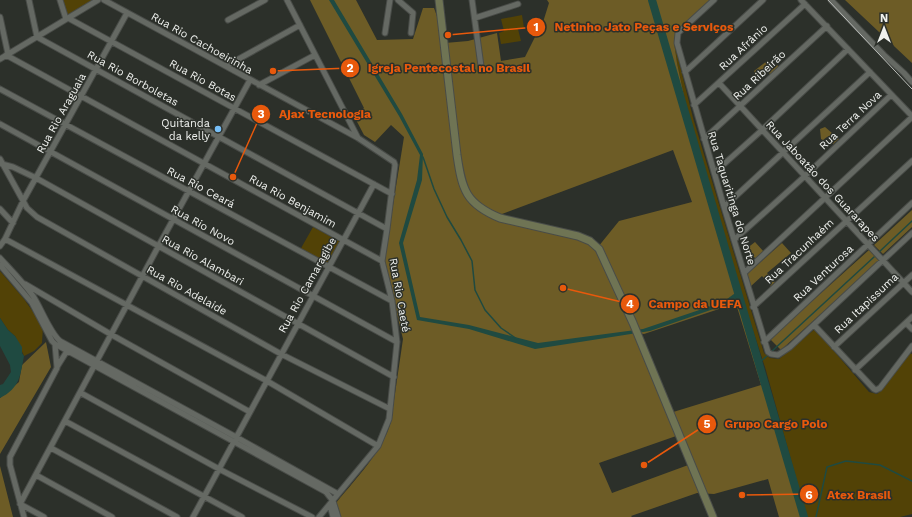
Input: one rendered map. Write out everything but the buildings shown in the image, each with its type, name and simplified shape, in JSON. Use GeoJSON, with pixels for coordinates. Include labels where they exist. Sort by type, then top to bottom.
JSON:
{"type":"FeatureCollection","features":[{"type":"Feature","properties":{"kind":"main road"},"geometry":{"type":"LineString","coordinates":[[439,0],[459,172],[463,187],[480,208],[494,215],[578,236],[596,245],[633,323],[713,517]]}},
{"type":"Feature","properties":{"kind":"street"},"geometry":{"type":"LineString","coordinates":[[29,0],[37,37]]}},
{"type":"Feature","properties":{"kind":"street"},"geometry":{"type":"LineString","coordinates":[[60,0],[67,19]]}},
{"type":"Feature","properties":{"kind":"street"},"geometry":{"type":"LineString","coordinates":[[0,59],[98,0]]}},
{"type":"Feature","properties":{"kind":"street","name":"Rua Rio Cachoeirinha"},"geometry":{"type":"LineString","coordinates":[[104,0],[358,138],[394,162]]}},
{"type":"Feature","properties":{"kind":"street"},"geometry":{"type":"LineString","coordinates":[[228,20],[265,0]]}},
{"type":"Feature","properties":{"kind":"street"},"geometry":{"type":"LineString","coordinates":[[287,0],[358,138]]}},
{"type":"Feature","properties":{"kind":"street"},"geometry":{"type":"LineString","coordinates":[[385,33],[390,0]]}},
{"type":"Feature","properties":{"kind":"street"},"geometry":{"type":"LineString","coordinates":[[398,0],[413,13],[411,34]]}},
{"type":"Feature","properties":{"kind":"street"},"geometry":{"type":"LineString","coordinates":[[472,0],[481,66]]}},
{"type":"Feature","properties":{"kind":"street","name":"Rua Taquaritinga do Norte"},"geometry":{"type":"LineString","coordinates":[[714,0],[678,33],[677,43],[724,207],[768,352],[774,355],[781,354],[814,325]]}},
{"type":"Feature","properties":{"kind":"street"},"geometry":{"type":"LineString","coordinates":[[685,72],[763,0]]}},
{"type":"Feature","properties":{"kind":"street"},"geometry":{"type":"LineString","coordinates":[[831,0],[912,82]]}},
{"type":"Feature","properties":{"kind":"street"},"geometry":{"type":"LineString","coordinates":[[744,273],[912,117],[803,2]]}},
{"type":"Feature","properties":{"kind":"street","name":"Rua Afrânio"},"geometry":{"type":"LineString","coordinates":[[694,105],[803,2]]}},
{"type":"Feature","properties":{"kind":"street"},"geometry":{"type":"LineString","coordinates":[[474,18],[518,4]]}},
{"type":"Feature","properties":{"kind":"street","name":"Rua Rio Araguaia"},"geometry":{"type":"LineString","coordinates":[[0,246],[5,239],[23,201],[127,13]]}},
{"type":"Feature","properties":{"kind":"street"},"geometry":{"type":"LineString","coordinates":[[0,17],[7,55]]}},
{"type":"Feature","properties":{"kind":"street","name":"Rua Rio Botas"},"geometry":{"type":"LineString","coordinates":[[67,19],[392,194]]}},
{"type":"Feature","properties":{"kind":"street"},"geometry":{"type":"LineString","coordinates":[[226,66],[300,25]]}},
{"type":"Feature","properties":{"kind":"street","name":"Rua Ribeirão"},"geometry":{"type":"LineString","coordinates":[[704,139],[826,26]]}},
{"type":"Feature","properties":{"kind":"street","name":"Rua Rio Borboletas"},"geometry":{"type":"LineString","coordinates":[[37,37],[387,228]]}},
{"type":"Feature","properties":{"kind":"street"},"geometry":{"type":"LineString","coordinates":[[715,172],[848,49]]}},
{"type":"Feature","properties":{"kind":"street","name":"Rua Rio Benjamim"},"geometry":{"type":"LineString","coordinates":[[7,55],[382,261]]}},
{"type":"Feature","properties":{"kind":"street"},"geometry":{"type":"LineString","coordinates":[[259,85],[315,55]]}},
{"type":"Feature","properties":{"kind":"street"},"geometry":{"type":"LineString","coordinates":[[724,207],[870,72]]}},
{"type":"Feature","properties":{"kind":"street"},"geometry":{"type":"LineString","coordinates":[[20,504],[173,219],[250,80]]}},
{"type":"Feature","properties":{"kind":"street","name":"Rua Jaboatão dos Guararapes"},"geometry":{"type":"LineString","coordinates":[[719,83],[912,292]]}},
{"type":"Feature","properties":{"kind":"street","name":"Rua Rio Ceará"},"geometry":{"type":"LineString","coordinates":[[0,89],[392,302]]}},
{"type":"Feature","properties":{"kind":"street","name":"Rua Terra Nova"},"geometry":{"type":"LineString","coordinates":[[734,240],[891,95]]}},
{"type":"Feature","properties":{"kind":"street","name":"Rua Rio Novo"},"geometry":{"type":"LineString","coordinates":[[0,124],[397,342]]}},
{"type":"Feature","properties":{"kind":"street","name":"Rua Rio Alambari"},"geometry":{"type":"LineString","coordinates":[[1,161],[36,178],[158,247],[394,376]]}},
{"type":"Feature","properties":{"kind":"street","name":"Rua Rio Adelaide"},"geometry":{"type":"LineString","coordinates":[[1,161],[23,201],[31,212],[37,217],[282,354],[390,409]]}},
{"type":"Feature","properties":{"kind":"street","name":"Rua Tracunhaém"},"geometry":{"type":"LineString","coordinates":[[754,307],[912,161]]}},
{"type":"Feature","properties":{"kind":"street","name":"Rua Rio Caeté"},"geometry":{"type":"LineString","coordinates":[[319,517],[378,446],[389,419],[397,342],[392,302],[382,261],[392,194],[394,162]]}},
{"type":"Feature","properties":{"kind":"street","name":"Rua Rio Camaragibe"},"geometry":{"type":"LineString","coordinates":[[193,517],[374,184]]}},
{"type":"Feature","properties":{"kind":"street","name":"Rua Venturosa"},"geometry":{"type":"LineString","coordinates":[[764,342],[912,203]]}},
{"type":"Feature","properties":{"kind":"street"},"geometry":{"type":"LineString","coordinates":[[0,209],[12,222]]}},
{"type":"Feature","properties":{"kind":"street"},"geometry":{"type":"LineString","coordinates":[[912,233],[814,325],[871,388],[876,390],[880,388],[912,346]]}},
{"type":"Feature","properties":{"kind":"street"},"geometry":{"type":"LineString","coordinates":[[5,239],[267,381],[378,446]]}},
{"type":"Feature","properties":{"kind":"street"},"geometry":{"type":"LineString","coordinates":[[0,258],[33,296],[56,338],[96,364]]}},
{"type":"Feature","properties":{"kind":"street"},"geometry":{"type":"LineString","coordinates":[[0,265],[32,302],[55,344],[96,364],[338,494]]}},
{"type":"Feature","properties":{"kind":"street","name":"Rua Itapissuma"},"geometry":{"type":"LineString","coordinates":[[834,347],[912,275]]}},
{"type":"Feature","properties":{"kind":"street"},"geometry":{"type":"LineString","coordinates":[[22,282],[112,335],[250,412]]}},
{"type":"Feature","properties":{"kind":"street"},"geometry":{"type":"LineString","coordinates":[[855,370],[912,317]]}},
{"type":"Feature","properties":{"kind":"street"},"geometry":{"type":"LineString","coordinates":[[906,323],[912,329]]}},
{"type":"Feature","properties":{"kind":"street"},"geometry":{"type":"LineString","coordinates":[[55,344],[57,368]]}},
{"type":"Feature","properties":{"kind":"street"},"geometry":{"type":"LineString","coordinates":[[24,517],[10,465],[10,457],[67,351]]}},
{"type":"Feature","properties":{"kind":"street"},"geometry":{"type":"LineString","coordinates":[[80,392],[219,469],[312,517]]}},
{"type":"Feature","properties":{"kind":"street"},"geometry":{"type":"LineString","coordinates":[[65,421],[242,517]]}},
{"type":"Feature","properties":{"kind":"street"},"geometry":{"type":"LineString","coordinates":[[235,439],[326,492],[338,517]]}},
{"type":"Feature","properties":{"kind":"street"},"geometry":{"type":"LineString","coordinates":[[51,448],[176,517]]}},
{"type":"Feature","properties":{"kind":"street"},"geometry":{"type":"LineString","coordinates":[[36,475],[112,517]]}},
{"type":"Feature","properties":{"kind":"street"},"geometry":{"type":"LineString","coordinates":[[331,503],[333,517]]}},
{"type":"Feature","properties":{"kind":"street"},"geometry":{"type":"LineString","coordinates":[[20,504],[44,517]]}},
{"type":"Feature","properties":{"kind":"shaded area"},"geometry":{"type":"Polygon","coordinates":[[[60,0],[98,0],[66,19],[60,0]]]}},
{"type":"Feature","properties":{"kind":"shaded area"},"geometry":{"type":"Polygon","coordinates":[[[310,0],[356,0],[377,40],[413,39],[423,8],[434,8],[445,43],[468,41],[497,33],[501,61],[525,57],[544,19],[549,3],[547,0],[712,0],[676,36],[674,42],[677,63],[694,143],[804,517],[779,517],[768,479],[714,494],[697,493],[631,516],[632,517],[340,517],[336,503],[372,458],[387,433],[391,420],[403,339],[384,261],[404,137],[391,125],[375,142],[364,135],[354,116],[364,108],[310,0]],[[673,150],[502,214],[490,213],[578,236],[598,247],[619,221],[692,202],[673,150]],[[728,306],[644,334],[637,333],[670,413],[761,385],[737,307],[728,306]],[[679,435],[599,463],[612,493],[691,464],[679,435]]]}},
{"type":"Feature","properties":{"kind":"shaded area"},"geometry":{"type":"Polygon","coordinates":[[[845,0],[912,0],[912,63],[845,0]]]}},
{"type":"Feature","properties":{"kind":"shaded area"},"geometry":{"type":"Polygon","coordinates":[[[522,15],[524,28],[518,29],[521,41],[501,44],[499,33],[504,31],[501,19],[522,15]]]}},
{"type":"Feature","properties":{"kind":"shaded area"},"geometry":{"type":"Polygon","coordinates":[[[674,42],[693,118],[764,353],[770,358],[779,359],[815,329],[869,392],[877,394],[882,390],[910,353],[912,354],[912,514],[900,517],[807,517],[765,367],[740,291],[689,119],[674,42]]]}},
{"type":"Feature","properties":{"kind":"shaded area"},"geometry":{"type":"Polygon","coordinates":[[[767,61],[774,68],[777,65],[780,68],[772,76],[767,71],[758,79],[755,77],[754,71],[767,61]]]}},
{"type":"Feature","properties":{"kind":"shaded area"},"geometry":{"type":"Polygon","coordinates":[[[825,127],[839,139],[833,144],[827,137],[823,140],[821,139],[820,129],[825,127]]]}},
{"type":"Feature","properties":{"kind":"shaded area"},"geometry":{"type":"Polygon","coordinates":[[[912,210],[912,227],[883,254],[874,245],[912,210]]]}},
{"type":"Feature","properties":{"kind":"shaded area"},"geometry":{"type":"Polygon","coordinates":[[[313,227],[341,242],[328,266],[300,250],[313,227]]]}},
{"type":"Feature","properties":{"kind":"shaded area"},"geometry":{"type":"Polygon","coordinates":[[[755,242],[764,252],[756,259],[746,249],[755,242]]]}},
{"type":"Feature","properties":{"kind":"shaded area"},"geometry":{"type":"Polygon","coordinates":[[[782,243],[791,253],[767,273],[775,282],[771,286],[762,276],[750,287],[747,274],[782,243]]]}},
{"type":"Feature","properties":{"kind":"shaded area"},"geometry":{"type":"Polygon","coordinates":[[[869,250],[879,261],[781,350],[770,339],[869,250]]]}},
{"type":"Feature","properties":{"kind":"shaded area"},"geometry":{"type":"Polygon","coordinates":[[[0,271],[24,299],[43,326],[42,343],[34,351],[24,356],[15,336],[8,330],[0,318],[0,271]]]}},
{"type":"Feature","properties":{"kind":"shaded area"},"geometry":{"type":"Polygon","coordinates":[[[46,342],[51,367],[0,454],[0,398],[19,382],[22,365],[46,342]]]}},
{"type":"Feature","properties":{"kind":"shaded area"},"geometry":{"type":"Polygon","coordinates":[[[0,466],[13,517],[0,517],[0,466]]]}},
{"type":"Feature","properties":{"kind":"water"},"geometry":{"type":"Polygon","coordinates":[[[329,0],[334,0],[402,114],[423,154],[422,180],[403,243],[420,317],[469,325],[538,343],[643,329],[723,302],[738,291],[740,296],[728,304],[650,331],[535,349],[469,329],[417,320],[399,243],[417,180],[420,155],[399,116],[329,0]]]}},
{"type":"Feature","properties":{"kind":"water"},"geometry":{"type":"Polygon","coordinates":[[[0,318],[22,347],[22,353],[24,356],[18,381],[12,390],[0,398],[0,385],[3,384],[11,372],[10,365],[0,346],[0,318]]]}},
{"type":"Feature","properties":{"kind":"waterway"},"geometry":{"type":"LineString","coordinates":[[652,0],[804,517]]}},
{"type":"Feature","properties":{"kind":"waterway"},"geometry":{"type":"LineString","coordinates":[[423,157],[434,189],[447,217],[472,261],[475,290],[485,310],[501,328],[517,339]]}},
{"type":"Feature","properties":{"kind":"waterway"},"geometry":{"type":"LineString","coordinates":[[878,253],[912,221]]}},
{"type":"Feature","properties":{"kind":"waterway"},"geometry":{"type":"LineString","coordinates":[[771,352],[874,257]]}},
{"type":"Feature","properties":{"kind":"waterway"},"geometry":{"type":"LineString","coordinates":[[759,363],[767,356]]}},
{"type":"Feature","properties":{"kind":"waterway"},"geometry":{"type":"LineString","coordinates":[[816,517],[827,467],[846,461],[880,465],[912,481]]}},
{"type":"Feature","properties":{"kind":"tram line"},"geometry":{"type":"LineString","coordinates":[[828,0],[912,89]]}},
{"type":"Feature","properties":{"kind":"place","name":"Netinho Jato Peças e Serviços"},"geometry":{"type":"Point","coordinates":[448,35]}},
{"type":"Feature","properties":{"kind":"place","name":"Igreja Pentecostal no Brasil"},"geometry":{"type":"Point","coordinates":[273,71]}},
{"type":"Feature","properties":{"kind":"place","name":"Quitanda da kelly"},"geometry":{"type":"Point","coordinates":[218,129]}},
{"type":"Feature","properties":{"kind":"place","name":"Ajax Tecnologia"},"geometry":{"type":"Point","coordinates":[233,177]}},
{"type":"Feature","properties":{"kind":"place","name":"Campo da UEFA"},"geometry":{"type":"Point","coordinates":[563,288]}},
{"type":"Feature","properties":{"kind":"place","name":"Grupo Cargo Polo"},"geometry":{"type":"Point","coordinates":[644,465]}},
{"type":"Feature","properties":{"kind":"place","name":"Atex Brasil"},"geometry":{"type":"Point","coordinates":[742,495]}}]}
